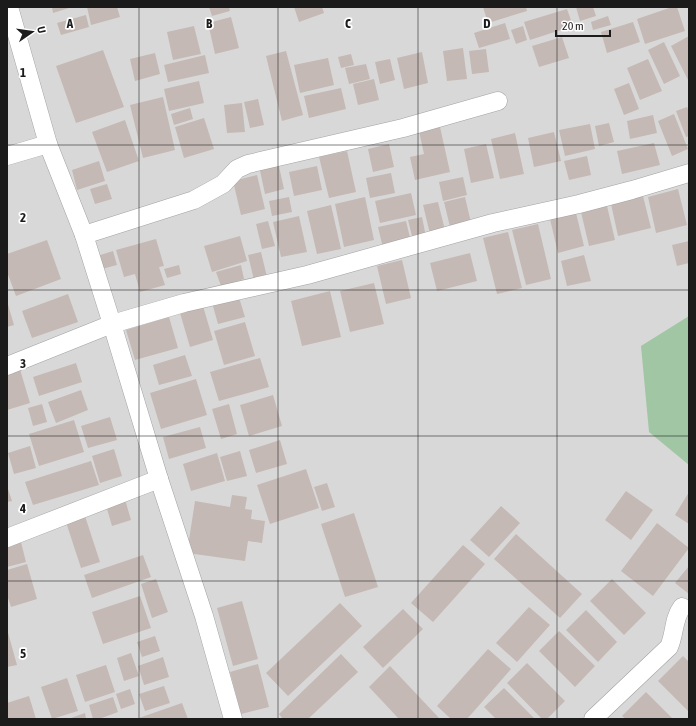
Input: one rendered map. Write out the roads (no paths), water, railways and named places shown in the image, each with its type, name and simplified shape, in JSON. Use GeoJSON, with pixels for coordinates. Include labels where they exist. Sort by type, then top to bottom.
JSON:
{"type":"FeatureCollection","features":[{"type":"Feature","properties":{"kind":"street"},"geometry":{"type":"LineString","coordinates":[[9,7],[48,144],[84,235],[159,479],[204,616],[233,719]]}},
{"type":"Feature","properties":{"kind":"street"},"geometry":{"type":"LineString","coordinates":[[84,235],[194,200],[223,184],[237,169],[248,164],[403,128],[498,101]]}},
{"type":"Feature","properties":{"kind":"street"},"geometry":{"type":"LineString","coordinates":[[7,156],[48,144]]}},
{"type":"Feature","properties":{"kind":"street"},"geometry":{"type":"LineString","coordinates":[[7,366],[112,324],[184,303],[307,275],[493,223],[579,204],[689,173]]}},
{"type":"Feature","properties":{"kind":"street"},"geometry":{"type":"LineString","coordinates":[[7,538],[159,479]]}},
{"type":"Feature","properties":{"kind":"street"},"geometry":{"type":"LineString","coordinates":[[593,719],[669,647],[677,617],[682,607]]}}]}
